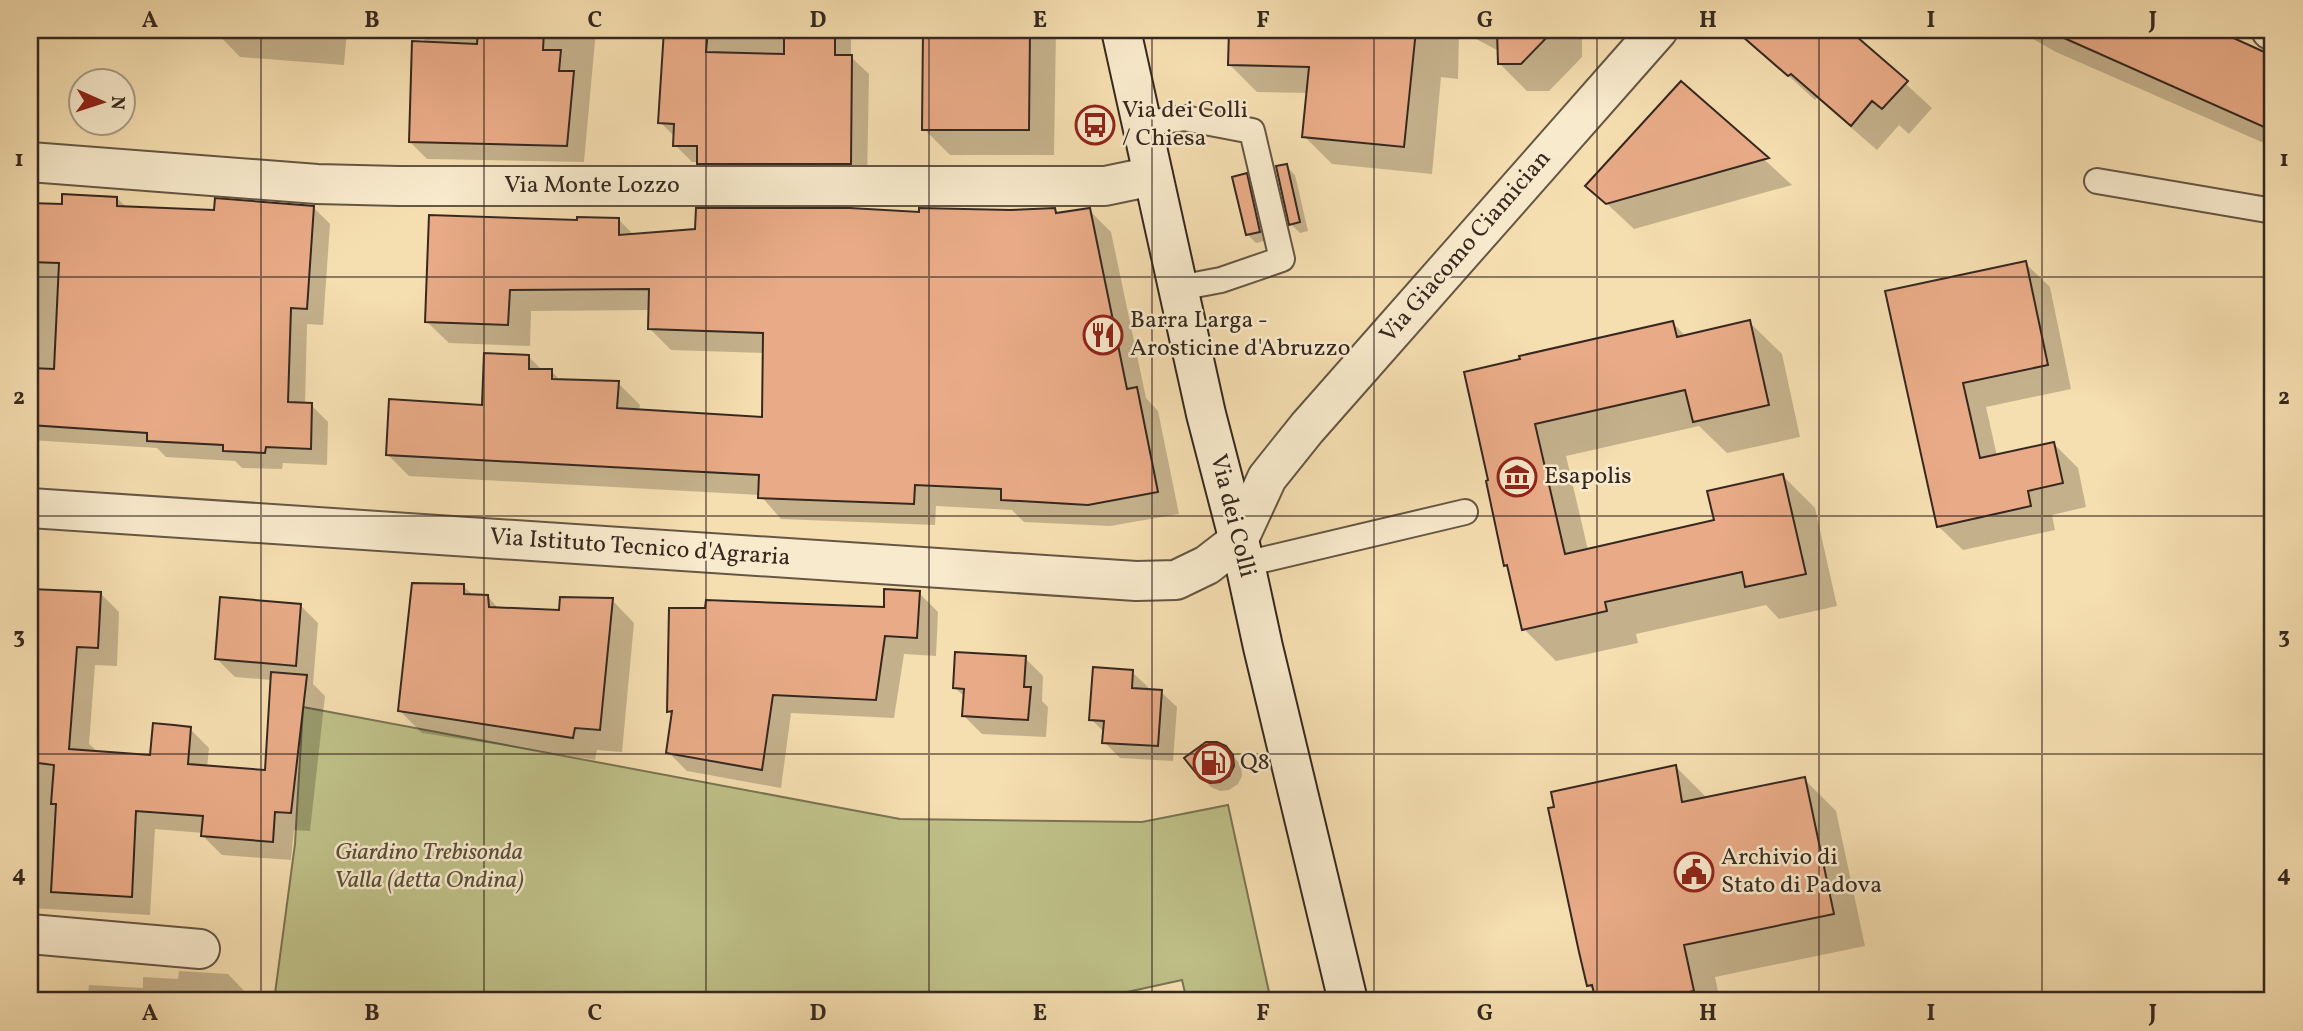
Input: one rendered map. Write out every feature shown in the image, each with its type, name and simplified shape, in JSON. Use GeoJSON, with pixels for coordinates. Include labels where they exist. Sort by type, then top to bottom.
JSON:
{"type":"FeatureCollection","features":[{"type":"Feature","properties":{"kind":"street","name":"Via dei Colli"},"geometry":{"type":"LineString","coordinates":[[1121,30],[1206,414],[1242,552],[1348,1001]]}},
{"type":"Feature","properties":{"kind":"street","name":"Via Giacomo Ciamician"},"geometry":{"type":"LineString","coordinates":[[1242,552],[1267,478],[1307,428],[1658,30]]}},
{"type":"Feature","properties":{"kind":"street","name":"Via Monte Lozzo"},"geometry":{"type":"LineString","coordinates":[[30,162],[317,184],[398,186],[1105,186],[1153,176]]}},
{"type":"Feature","properties":{"kind":"street","name":"Via Istituto Tecnico d'Agraria"},"geometry":{"type":"LineString","coordinates":[[30,508],[1136,581],[1176,580],[1242,552]]}},
{"type":"Feature","properties":{"kind":"street"},"geometry":{"type":"LineString","coordinates":[[30,934],[200,949]]}},
{"type":"Feature","properties":{"kind":"lane"},"geometry":{"type":"LineString","coordinates":[[1141,124],[1184,118],[1252,131],[1282,259],[1221,280],[1179,288]]}},
{"type":"Feature","properties":{"kind":"lane"},"geometry":{"type":"LineString","coordinates":[[2096,181],[2273,211]]}},
{"type":"Feature","properties":{"kind":"lane"},"geometry":{"type":"LineString","coordinates":[[1242,552],[1465,512]]}},
{"type":"Feature","properties":{"kind":"green space","name":"Giardino Trebisonda Valla (detta Ondina)"},"geometry":{"type":"Polygon","coordinates":[[[303,707],[900,819],[1142,822],[1228,805],[1271,1001],[1187,1001],[1182,980],[1086,1001],[274,1001],[295,844],[303,707]]]}},
{"type":"Feature","properties":{"kind":"building"},"geometry":{"type":"Polygon","coordinates":[[[478,30],[544,30],[543,50],[561,50],[559,71],[574,71],[567,146],[409,142],[412,41],[477,44],[478,30]]]}},
{"type":"Feature","properties":{"kind":"building"},"geometry":{"type":"Polygon","coordinates":[[[664,30],[708,30],[706,52],[784,54],[784,30],[835,30],[835,55],[852,55],[851,164],[697,164],[697,146],[673,146],[674,124],[658,123],[664,30]]]}},
{"type":"Feature","properties":{"kind":"building"},"geometry":{"type":"Polygon","coordinates":[[[923,30],[1030,30],[1029,130],[922,130],[923,30]]]}},
{"type":"Feature","properties":{"kind":"building"},"geometry":{"type":"Polygon","coordinates":[[[1229,30],[1416,30],[1404,147],[1302,137],[1309,67],[1228,65],[1229,30]]]}},
{"type":"Feature","properties":{"kind":"building"},"geometry":{"type":"Polygon","coordinates":[[[1497,30],[1554,30],[1521,64],[1498,64],[1497,30]]]}},
{"type":"Feature","properties":{"kind":"building"},"geometry":{"type":"Polygon","coordinates":[[[1735,30],[1849,30],[1908,81],[1882,109],[1872,101],[1851,126],[1735,30]]]}},
{"type":"Feature","properties":{"kind":"building"},"geometry":{"type":"Polygon","coordinates":[[[2046,30],[2216,30],[2273,56],[2273,131],[2046,30]]]}},
{"type":"Feature","properties":{"kind":"building"},"geometry":{"type":"Polygon","coordinates":[[[1681,81],[1769,158],[1606,204],[1585,186],[1681,81]]]}},
{"type":"Feature","properties":{"kind":"building"},"geometry":{"type":"Polygon","coordinates":[[[1287,164],[1300,222],[1289,225],[1276,166],[1287,164]]]}},
{"type":"Feature","properties":{"kind":"building"},"geometry":{"type":"Polygon","coordinates":[[[1247,173],[1260,232],[1246,235],[1232,177],[1247,173]]]}},
{"type":"Feature","properties":{"kind":"building"},"geometry":{"type":"Polygon","coordinates":[[[62,194],[117,197],[117,206],[214,210],[215,198],[314,206],[307,309],[291,308],[288,402],[312,403],[311,449],[266,447],[265,453],[223,451],[223,445],[147,441],[147,433],[30,425],[30,368],[54,369],[59,263],[30,262],[30,203],[62,204],[62,194]]]}},
{"type":"Feature","properties":{"kind":"building"},"geometry":{"type":"Polygon","coordinates":[[[696,208],[850,208],[919,212],[919,208],[1055,208],[1056,213],[1090,208],[1127,389],[1137,387],[1158,492],[1088,505],[1001,500],[1001,489],[915,485],[914,504],[758,498],[759,475],[386,455],[389,399],[482,405],[484,353],[529,355],[529,369],[552,369],[552,379],[619,381],[617,408],[762,417],[763,333],[648,329],[649,289],[510,290],[508,325],[425,322],[429,215],[577,220],[577,217],[619,218],[619,235],[695,229],[696,208]]]}},
{"type":"Feature","properties":{"kind":"building"},"geometry":{"type":"Polygon","coordinates":[[[2026,261],[2048,365],[1963,383],[1980,458],[2054,442],[2063,483],[2028,491],[2031,506],[1937,527],[1885,291],[2026,261]]]}},
{"type":"Feature","properties":{"kind":"building","name":"Esapolis"},"geometry":{"type":"Polygon","coordinates":[[[1750,320],[1769,405],[1693,422],[1685,390],[1535,424],[1565,554],[1714,520],[1707,491],[1783,474],[1806,574],[1745,587],[1742,572],[1605,602],[1607,611],[1522,630],[1507,565],[1504,566],[1464,372],[1520,359],[1519,356],[1673,321],[1677,337],[1750,320]]]}},
{"type":"Feature","properties":{"kind":"building"},"geometry":{"type":"Polygon","coordinates":[[[412,583],[464,584],[464,594],[488,595],[489,607],[559,610],[560,597],[613,598],[600,730],[575,728],[573,738],[398,711],[412,583]]]}},
{"type":"Feature","properties":{"kind":"building"},"geometry":{"type":"Polygon","coordinates":[[[30,589],[101,592],[98,648],[77,647],[69,749],[150,755],[153,723],[174,725],[191,727],[188,764],[265,770],[271,672],[307,675],[291,813],[275,812],[273,842],[201,836],[203,816],[136,811],[132,897],[51,892],[56,804],[51,804],[54,765],[30,762],[30,589]]]}},
{"type":"Feature","properties":{"kind":"building"},"geometry":{"type":"Polygon","coordinates":[[[884,589],[920,591],[917,638],[885,636],[876,700],[773,695],[762,770],[666,753],[672,711],[667,712],[669,608],[705,608],[706,600],[884,607],[884,589]]]}},
{"type":"Feature","properties":{"kind":"building"},"geometry":{"type":"Polygon","coordinates":[[[220,597],[301,604],[296,666],[215,659],[220,597]]]}},
{"type":"Feature","properties":{"kind":"building"},"geometry":{"type":"Polygon","coordinates":[[[955,652],[1026,656],[1024,687],[1031,687],[1028,720],[962,716],[964,689],[953,688],[955,652]]]}},
{"type":"Feature","properties":{"kind":"building"},"geometry":{"type":"Polygon","coordinates":[[[1093,667],[1133,670],[1132,688],[1162,690],[1158,746],[1102,743],[1104,721],[1089,720],[1093,667]]]}},
{"type":"Feature","properties":{"kind":"building"},"geometry":{"type":"Polygon","coordinates":[[[1206,742],[1217,742],[1226,746],[1233,755],[1234,766],[1229,776],[1220,782],[1210,783],[1200,778],[1184,758],[1206,742]]]}},
{"type":"Feature","properties":{"kind":"building","name":"Archivio di Stato di Padova"},"geometry":{"type":"Polygon","coordinates":[[[1676,765],[1682,802],[1805,777],[1834,914],[1684,945],[1694,991],[1646,1001],[1596,1001],[1592,985],[1587,986],[1579,952],[1548,808],[1554,807],[1551,792],[1676,765]]]}},
{"type":"Feature","properties":{"kind":"place","name":"Via dei Colli / Chiesa"},"geometry":{"type":"Point","coordinates":[1095,125]}},
{"type":"Feature","properties":{"kind":"place","name":"Barra Larga - Arosticine d'Abruzzo"},"geometry":{"type":"Point","coordinates":[1103,335]}},
{"type":"Feature","properties":{"kind":"place","name":"Esapolis"},"geometry":{"type":"Point","coordinates":[1517,477]}},
{"type":"Feature","properties":{"kind":"place","name":"Q8"},"geometry":{"type":"Point","coordinates":[1213,763]}},
{"type":"Feature","properties":{"kind":"place","name":"Archivio di Stato di Padova"},"geometry":{"type":"Point","coordinates":[1694,872]}}]}
